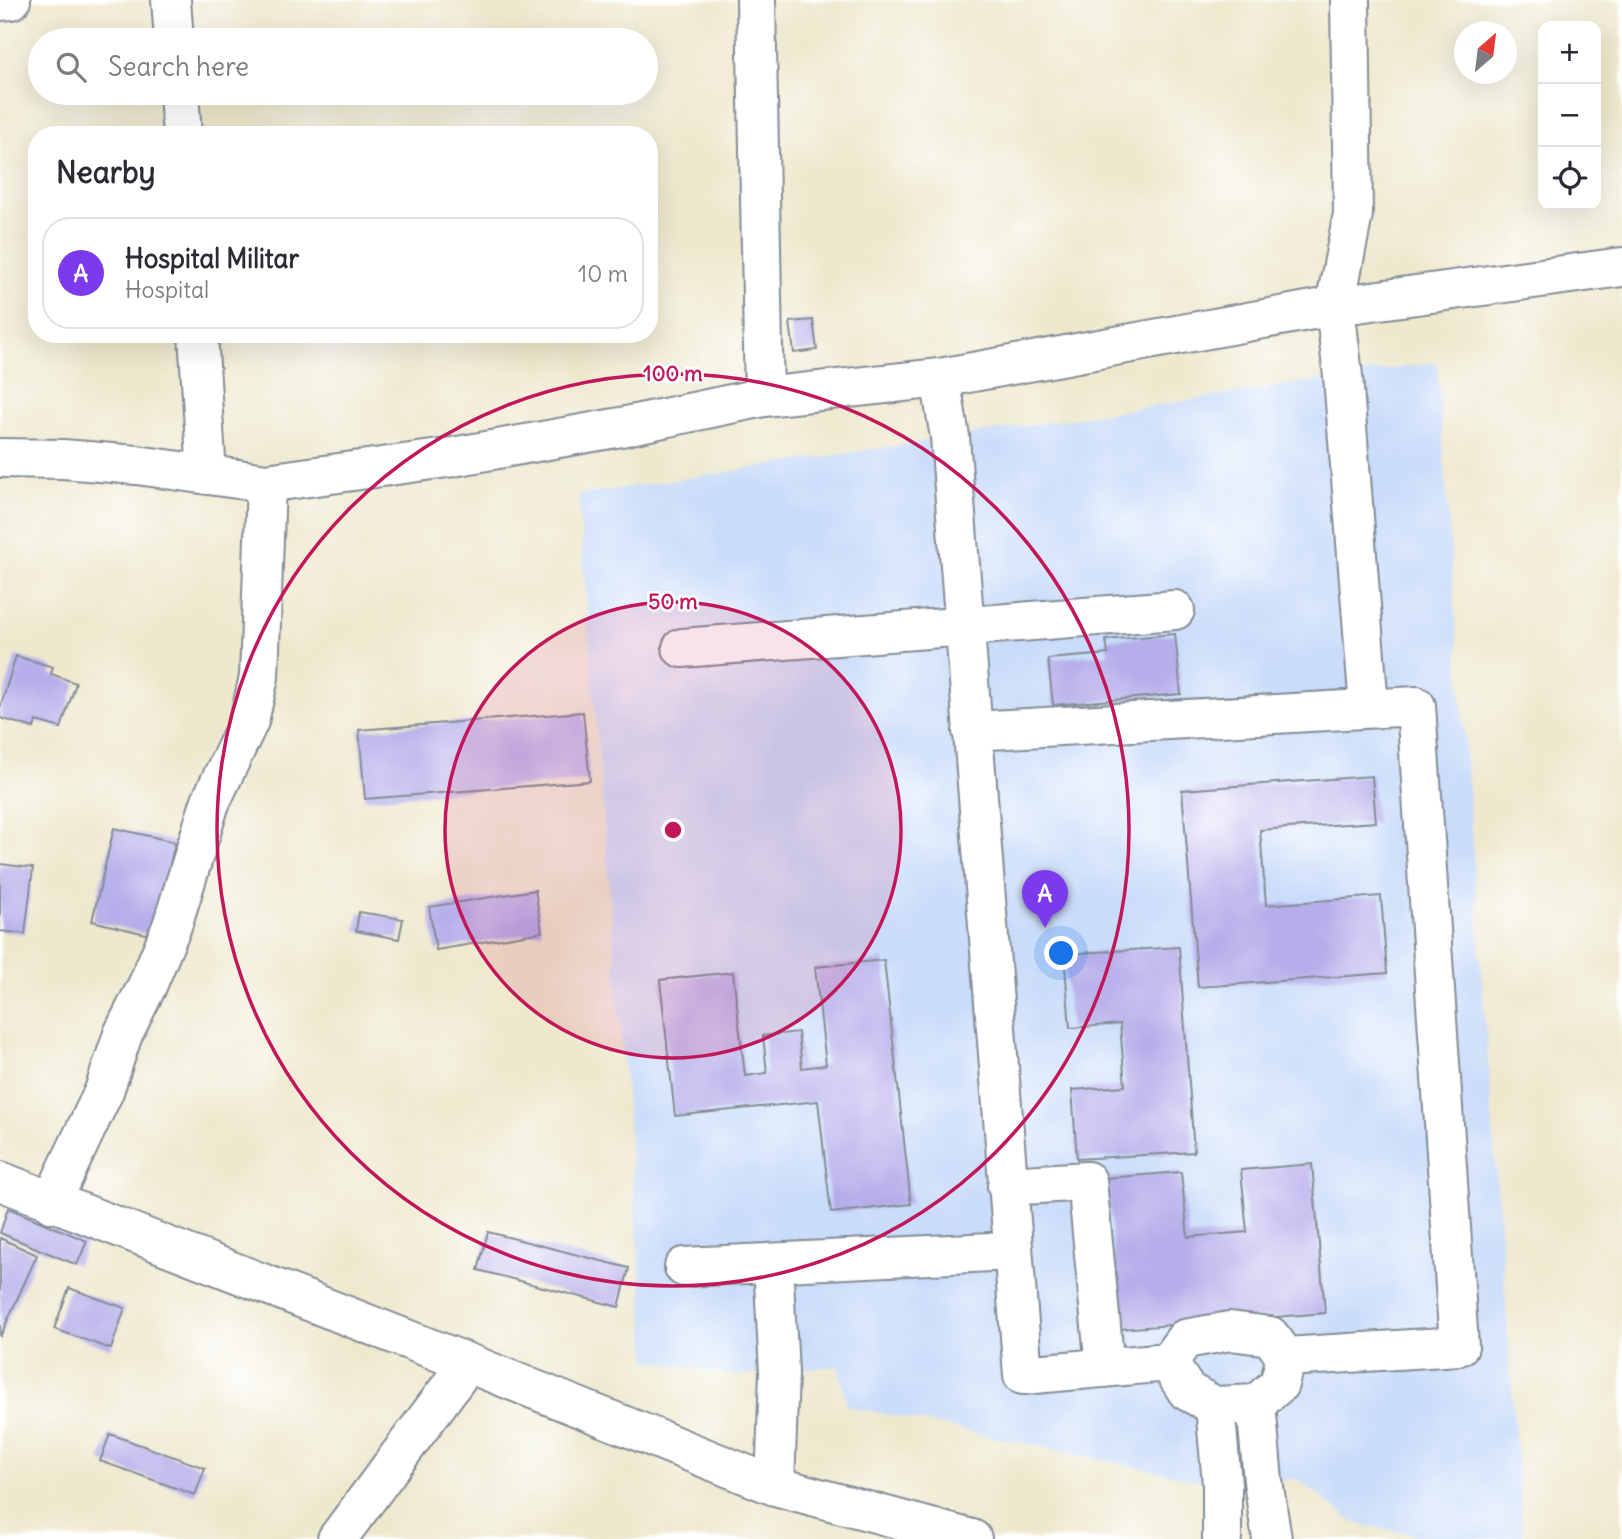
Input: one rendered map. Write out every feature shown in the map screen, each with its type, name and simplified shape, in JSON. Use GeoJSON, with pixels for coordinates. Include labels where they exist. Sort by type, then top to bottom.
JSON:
{"type":"FeatureCollection","features":[{"type":"Feature","properties":{"kind":"street"},"geometry":{"type":"LineString","coordinates":[[0,1],[10,0]]}},
{"type":"Feature","properties":{"kind":"street"},"geometry":{"type":"LineString","coordinates":[[171,0],[173,28]]}},
{"type":"Feature","properties":{"kind":"street"},"geometry":{"type":"LineString","coordinates":[[756,0],[764,397]]}},
{"type":"Feature","properties":{"kind":"street"},"geometry":{"type":"LineString","coordinates":[[1350,0],[1353,214],[1335,306],[1369,708]]}},
{"type":"Feature","properties":{"kind":"street"},"geometry":{"type":"LineString","coordinates":[[180,105],[181,126]]}},
{"type":"Feature","properties":{"kind":"street"},"geometry":{"type":"LineString","coordinates":[[0,458],[88,461],[266,483],[447,458],[621,427],[764,397],[940,377],[1335,306],[1622,267]]}},
{"type":"Feature","properties":{"kind":"street"},"geometry":{"type":"LineString","coordinates":[[199,343],[207,475]]}},
{"type":"Feature","properties":{"kind":"street"},"geometry":{"type":"LineString","coordinates":[[940,377],[950,437],[1023,1375],[1168,1362],[1185,1339],[1230,1331],[1270,1336],[1286,1357]]}},
{"type":"Feature","properties":{"kind":"street"},"geometry":{"type":"LineString","coordinates":[[51,1203],[104,1091],[123,1034],[172,926],[210,803],[249,721],[259,677],[266,483]]}},
{"type":"Feature","properties":{"kind":"street"},"geometry":{"type":"LineString","coordinates":[[682,648],[1175,610]]}},
{"type":"Feature","properties":{"kind":"street"},"geometry":{"type":"LineString","coordinates":[[972,731],[1416,706],[1460,1346],[1286,1357]]}},
{"type":"Feature","properties":{"kind":"street"},"geometry":{"type":"LineString","coordinates":[[0,1181],[775,1486],[972,1539]]}},
{"type":"Feature","properties":{"kind":"street"},"geometry":{"type":"LineString","coordinates":[[1007,1186],[1087,1181],[1105,1368]]}},
{"type":"Feature","properties":{"kind":"street"},"geometry":{"type":"LineString","coordinates":[[684,1268],[1012,1251]]}},
{"type":"Feature","properties":{"kind":"street"},"geometry":{"type":"LineString","coordinates":[[774,1263],[779,1372],[775,1486]]}},
{"type":"Feature","properties":{"kind":"street"},"geometry":{"type":"LineString","coordinates":[[1168,1362],[1187,1391],[1215,1406],[1256,1404],[1279,1384],[1286,1357]]}},
{"type":"Feature","properties":{"kind":"street"},"geometry":{"type":"LineString","coordinates":[[337,1539],[468,1363]]}},
{"type":"Feature","properties":{"kind":"street"},"geometry":{"type":"LineString","coordinates":[[1256,1404],[1263,1481],[1272,1539]]}},
{"type":"Feature","properties":{"kind":"street"},"geometry":{"type":"LineString","coordinates":[[1215,1406],[1222,1484],[1222,1539]]}},
{"type":"Feature","properties":{"kind":"shaded area"},"geometry":{"type":"Polygon","coordinates":[[[1437,362],[1523,1539],[1435,1539],[1354,1523],[1298,1479],[1216,1484],[847,1406],[838,1366],[737,1376],[647,1360],[578,495],[1437,362]]]}},
{"type":"Feature","properties":{"kind":"building"},"geometry":{"type":"Polygon","coordinates":[[[813,320],[817,350],[794,353],[790,322],[813,320]]]}},
{"type":"Feature","properties":{"kind":"building"},"geometry":{"type":"Polygon","coordinates":[[[1175,634],[1181,694],[1053,705],[1048,659],[1108,654],[1106,640],[1175,634]]]}},
{"type":"Feature","properties":{"kind":"building"},"geometry":{"type":"Polygon","coordinates":[[[16,656],[53,667],[51,674],[76,683],[61,728],[36,721],[34,728],[0,718],[0,708],[16,656]]]}},
{"type":"Feature","properties":{"kind":"building"},"geometry":{"type":"Polygon","coordinates":[[[583,712],[590,781],[365,799],[359,730],[583,712]]]}},
{"type":"Feature","properties":{"kind":"building"},"geometry":{"type":"Polygon","coordinates":[[[1372,776],[1376,822],[1260,830],[1266,905],[1381,896],[1387,973],[1198,987],[1182,790],[1372,776]]]}},
{"type":"Feature","properties":{"kind":"building"},"geometry":{"type":"Polygon","coordinates":[[[114,828],[175,842],[154,936],[92,921],[114,828]]]}},
{"type":"Feature","properties":{"kind":"building"},"geometry":{"type":"Polygon","coordinates":[[[0,864],[33,868],[25,934],[0,931],[0,864]]]}},
{"type":"Feature","properties":{"kind":"building"},"geometry":{"type":"Polygon","coordinates":[[[535,890],[542,932],[436,950],[429,907],[535,890]]]}},
{"type":"Feature","properties":{"kind":"building"},"geometry":{"type":"Polygon","coordinates":[[[359,912],[403,919],[399,939],[356,931],[359,912]]]}},
{"type":"Feature","properties":{"kind":"building"},"geometry":{"type":"Polygon","coordinates":[[[1179,947],[1194,1152],[1077,1159],[1072,1090],[1125,1086],[1120,1024],[1070,1028],[1064,954],[1179,947]]]}},
{"type":"Feature","properties":{"kind":"building"},"geometry":{"type":"Polygon","coordinates":[[[884,960],[911,1204],[831,1213],[818,1101],[675,1116],[660,980],[733,972],[745,1076],[767,1073],[763,1036],[798,1032],[802,1068],[826,1065],[815,967],[884,960]]]}},
{"type":"Feature","properties":{"kind":"building"},"geometry":{"type":"Polygon","coordinates":[[[1312,1164],[1325,1313],[1120,1329],[1107,1178],[1181,1172],[1188,1237],[1247,1232],[1241,1170],[1312,1164]]]}},
{"type":"Feature","properties":{"kind":"building"},"geometry":{"type":"Polygon","coordinates":[[[8,1208],[87,1241],[77,1265],[0,1233],[8,1208]]]}},
{"type":"Feature","properties":{"kind":"building"},"geometry":{"type":"Polygon","coordinates":[[[488,1232],[629,1268],[619,1307],[478,1270],[488,1232]]]}},
{"type":"Feature","properties":{"kind":"building"},"geometry":{"type":"Polygon","coordinates":[[[0,1238],[37,1255],[0,1337],[0,1238]]]}},
{"type":"Feature","properties":{"kind":"building"},"geometry":{"type":"Polygon","coordinates":[[[69,1288],[125,1308],[111,1349],[54,1329],[69,1288]]]}},
{"type":"Feature","properties":{"kind":"building"},"geometry":{"type":"Polygon","coordinates":[[[110,1434],[205,1468],[195,1495],[100,1461],[110,1434]]]}},
{"type":"Feature","properties":{"kind":"place","name":"Hospital Militar"},"geometry":{"type":"Point","coordinates":[1045,928]}}]}
